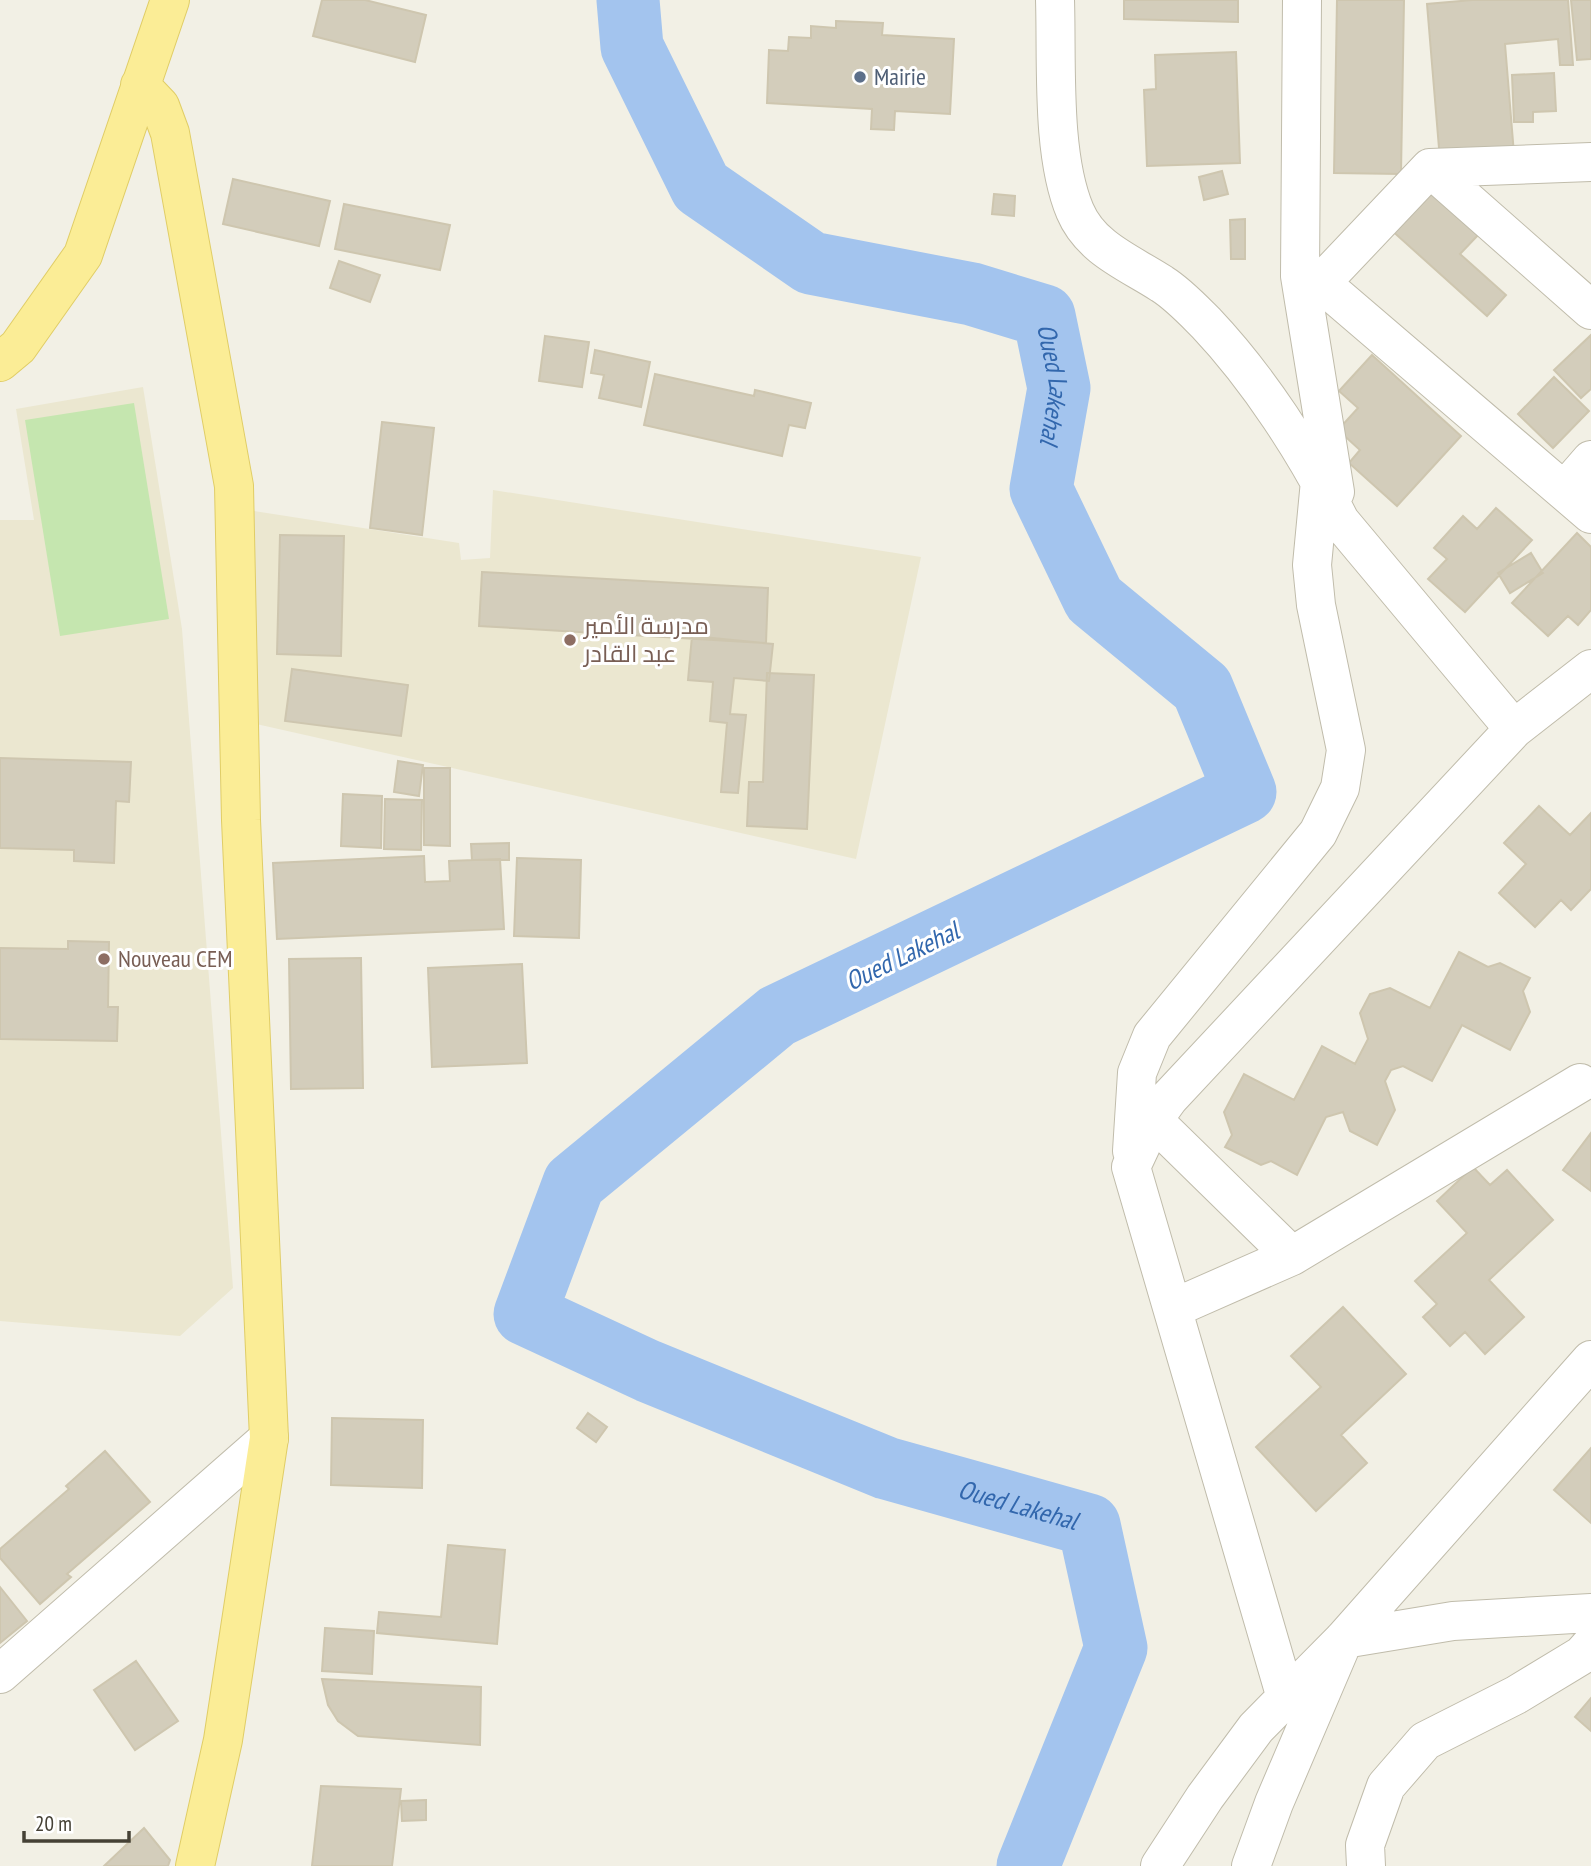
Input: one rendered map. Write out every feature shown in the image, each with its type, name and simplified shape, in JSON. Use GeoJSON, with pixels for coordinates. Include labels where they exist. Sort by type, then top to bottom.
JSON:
{"type":"FeatureCollection","features":[{"type":"Feature","properties":{"kind":"main road"},"geometry":{"type":"LineString","coordinates":[[0,362],[18,347],[83,255],[170,0]]}},
{"type":"Feature","properties":{"kind":"main road"},"geometry":{"type":"LineString","coordinates":[[140,85],[160,106],[170,133],[234,486],[241,820],[269,1438],[223,1740],[195,1866]]}},
{"type":"Feature","properties":{"kind":"street"},"geometry":{"type":"LineString","coordinates":[[1055,0],[1062,166],[1075,212],[1104,249],[1165,286],[1205,323],[1243,366],[1321,481],[1340,520],[1514,729]]}},
{"type":"Feature","properties":{"kind":"street"},"geometry":{"type":"LineString","coordinates":[[1302,0],[1310,280],[1340,520]]}},
{"type":"Feature","properties":{"kind":"street"},"geometry":{"type":"LineString","coordinates":[[1310,280],[1430,168],[1591,162]]}},
{"type":"Feature","properties":{"kind":"street"},"geometry":{"type":"LineString","coordinates":[[1430,168],[1591,310]]}},
{"type":"Feature","properties":{"kind":"street"},"geometry":{"type":"LineString","coordinates":[[1310,280],[1578,502],[1591,460]]}},
{"type":"Feature","properties":{"kind":"street"},"geometry":{"type":"LineString","coordinates":[[1286,1698],[1131,1167],[1137,1073],[1152,1036],[1318,833],[1340,788],[1346,750],[1316,605],[1312,565],[1321,481]]}},
{"type":"Feature","properties":{"kind":"street"},"geometry":{"type":"LineString","coordinates":[[1131,1167],[1153,1120],[1169,1098],[1514,729],[1591,668]]}},
{"type":"Feature","properties":{"kind":"street"},"geometry":{"type":"LineString","coordinates":[[1174,1308],[1292,1256],[1580,1083]]}},
{"type":"Feature","properties":{"kind":"street"},"geometry":{"type":"LineString","coordinates":[[1153,1120],[1292,1256]]}},
{"type":"Feature","properties":{"kind":"street"},"geometry":{"type":"LineString","coordinates":[[1160,1866],[1249,1738],[1344,1639],[1591,1360]]}},
{"type":"Feature","properties":{"kind":"street"},"geometry":{"type":"LineString","coordinates":[[0,1674],[269,1438]]}},
{"type":"Feature","properties":{"kind":"street"},"geometry":{"type":"LineString","coordinates":[[1344,1639],[1453,1621],[1591,1613]]}},
{"type":"Feature","properties":{"kind":"street"},"geometry":{"type":"LineString","coordinates":[[1251,1866],[1274,1803],[1344,1639]]}},
{"type":"Feature","properties":{"kind":"street"},"geometry":{"type":"LineString","coordinates":[[1366,1866],[1365,1846],[1386,1786],[1425,1741],[1516,1695],[1582,1655],[1591,1645]]}},
{"type":"Feature","properties":{"kind":"shaded area","name":"Nouveau CEM"},"geometry":{"type":"Polygon","coordinates":[[[143,387],[182,629],[233,1288],[180,1336],[0,1321],[0,520],[34,520],[16,409],[143,387]]]}},
{"type":"Feature","properties":{"kind":"shaded area","name":"مدرسة الأمير عبد القادر"},"geometry":{"type":"Polygon","coordinates":[[[493,490],[921,557],[856,859],[239,720],[235,508],[459,543],[461,560],[490,558],[493,490]]]}},
{"type":"Feature","properties":{"kind":"green space"},"geometry":{"type":"Polygon","coordinates":[[[134,403],[169,619],[60,636],[25,420],[134,403]]]}},
{"type":"Feature","properties":{"kind":"building"},"geometry":{"type":"Polygon","coordinates":[[[322,0],[365,0],[426,15],[415,62],[313,36],[322,0]]]}},
{"type":"Feature","properties":{"kind":"building"},"geometry":{"type":"Polygon","coordinates":[[[1124,0],[1238,0],[1238,22],[1124,19],[1124,0]]]}},
{"type":"Feature","properties":{"kind":"building"},"geometry":{"type":"Polygon","coordinates":[[[1337,0],[1404,0],[1401,174],[1334,173],[1337,0]]]}},
{"type":"Feature","properties":{"kind":"building"},"geometry":{"type":"Polygon","coordinates":[[[1472,0],[1568,0],[1573,65],[1560,65],[1558,39],[1505,44],[1514,154],[1440,160],[1427,4],[1472,0]]]}},
{"type":"Feature","properties":{"kind":"building"},"geometry":{"type":"Polygon","coordinates":[[[1571,0],[1591,0],[1591,59],[1577,60],[1571,0]]]}},
{"type":"Feature","properties":{"kind":"building","name":"Mairie"},"geometry":{"type":"Polygon","coordinates":[[[836,21],[883,23],[882,35],[954,39],[950,114],[895,111],[894,130],[871,129],[872,109],[767,103],[769,50],[788,51],[789,37],[811,38],[811,26],[836,28],[836,21]]]}},
{"type":"Feature","properties":{"kind":"building"},"geometry":{"type":"Polygon","coordinates":[[[1236,52],[1240,163],[1147,166],[1144,90],[1156,89],[1155,55],[1236,52]]]}},
{"type":"Feature","properties":{"kind":"building"},"geometry":{"type":"Polygon","coordinates":[[[1554,73],[1556,111],[1533,112],[1533,122],[1514,122],[1512,75],[1554,73]]]}},
{"type":"Feature","properties":{"kind":"building"},"geometry":{"type":"Polygon","coordinates":[[[1222,171],[1228,194],[1204,200],[1199,177],[1222,171]]]}},
{"type":"Feature","properties":{"kind":"building"},"geometry":{"type":"Polygon","coordinates":[[[233,179],[330,201],[319,246],[223,224],[233,179]]]}},
{"type":"Feature","properties":{"kind":"building"},"geometry":{"type":"Polygon","coordinates":[[[1428,185],[1480,233],[1460,254],[1506,295],[1487,316],[1389,228],[1428,185]]]}},
{"type":"Feature","properties":{"kind":"building"},"geometry":{"type":"Polygon","coordinates":[[[994,194],[1015,196],[1014,216],[992,214],[994,194]]]}},
{"type":"Feature","properties":{"kind":"building"},"geometry":{"type":"Polygon","coordinates":[[[344,204],[450,225],[440,270],[335,249],[344,204]]]}},
{"type":"Feature","properties":{"kind":"building"},"geometry":{"type":"Polygon","coordinates":[[[1245,219],[1245,259],[1231,259],[1230,220],[1245,219]]]}},
{"type":"Feature","properties":{"kind":"building"},"geometry":{"type":"Polygon","coordinates":[[[339,261],[380,275],[370,302],[330,288],[339,261]]]}},
{"type":"Feature","properties":{"kind":"building"},"geometry":{"type":"Polygon","coordinates":[[[1591,335],[1591,389],[1581,398],[1554,370],[1591,335]]]}},
{"type":"Feature","properties":{"kind":"building"},"geometry":{"type":"Polygon","coordinates":[[[545,336],[589,342],[582,387],[539,381],[545,336]]]}},
{"type":"Feature","properties":{"kind":"building"},"geometry":{"type":"Polygon","coordinates":[[[595,350],[650,362],[641,407],[599,398],[604,375],[591,373],[595,350]]]}},
{"type":"Feature","properties":{"kind":"building"},"geometry":{"type":"Polygon","coordinates":[[[1372,355],[1461,436],[1397,506],[1349,463],[1360,450],[1338,430],[1358,408],[1339,391],[1372,355]]]}},
{"type":"Feature","properties":{"kind":"building"},"geometry":{"type":"Polygon","coordinates":[[[655,374],[754,396],[755,390],[811,403],[805,428],[789,425],[782,456],[644,425],[655,374]]]}},
{"type":"Feature","properties":{"kind":"building"},"geometry":{"type":"Polygon","coordinates":[[[1554,377],[1589,411],[1553,448],[1518,414],[1554,377]]]}},
{"type":"Feature","properties":{"kind":"building"},"geometry":{"type":"Polygon","coordinates":[[[382,422],[434,428],[422,535],[370,528],[382,422]]]}},
{"type":"Feature","properties":{"kind":"building"},"geometry":{"type":"Polygon","coordinates":[[[1496,508],[1532,540],[1465,612],[1428,579],[1447,559],[1434,548],[1463,516],[1477,529],[1496,508]]]}},
{"type":"Feature","properties":{"kind":"building"},"geometry":{"type":"Polygon","coordinates":[[[1577,533],[1591,547],[1591,610],[1578,625],[1568,616],[1548,636],[1512,603],[1577,533]]]}},
{"type":"Feature","properties":{"kind":"building"},"geometry":{"type":"Polygon","coordinates":[[[280,535],[344,536],[341,656],[277,654],[280,535]]]}},
{"type":"Feature","properties":{"kind":"building"},"geometry":{"type":"Polygon","coordinates":[[[1531,553],[1543,573],[1510,593],[1498,573],[1531,553]]]}},
{"type":"Feature","properties":{"kind":"building"},"geometry":{"type":"Polygon","coordinates":[[[482,572],[768,588],[766,643],[479,626],[482,572]]]}},
{"type":"Feature","properties":{"kind":"building"},"geometry":{"type":"Polygon","coordinates":[[[692,636],[773,644],[769,681],[734,678],[730,714],[746,715],[738,793],[721,792],[727,723],[710,721],[713,682],[688,680],[692,636]]]}},
{"type":"Feature","properties":{"kind":"building"},"geometry":{"type":"Polygon","coordinates":[[[292,669],[408,685],[401,736],[285,721],[292,669]]]}},
{"type":"Feature","properties":{"kind":"building"},"geometry":{"type":"Polygon","coordinates":[[[767,673],[814,675],[807,829],[747,826],[749,782],[763,782],[767,673]]]}},
{"type":"Feature","properties":{"kind":"building"},"geometry":{"type":"Polygon","coordinates":[[[0,758],[131,762],[129,802],[116,801],[114,863],[74,861],[74,850],[0,848],[0,758]]]}},
{"type":"Feature","properties":{"kind":"building"},"geometry":{"type":"Polygon","coordinates":[[[398,761],[423,765],[419,796],[394,792],[398,761]]]}},
{"type":"Feature","properties":{"kind":"building"},"geometry":{"type":"Polygon","coordinates":[[[424,768],[450,768],[450,846],[424,845],[424,768]]]}},
{"type":"Feature","properties":{"kind":"building"},"geometry":{"type":"Polygon","coordinates":[[[343,794],[382,796],[381,848],[341,846],[343,794]]]}},
{"type":"Feature","properties":{"kind":"building"},"geometry":{"type":"Polygon","coordinates":[[[385,799],[422,800],[421,850],[384,849],[385,799]]]}},
{"type":"Feature","properties":{"kind":"building"},"geometry":{"type":"Polygon","coordinates":[[[1539,806],[1570,835],[1591,813],[1591,889],[1571,910],[1561,900],[1535,927],[1499,893],[1526,864],[1504,843],[1539,806]]]}},
{"type":"Feature","properties":{"kind":"building"},"geometry":{"type":"Polygon","coordinates":[[[509,843],[509,860],[472,860],[471,844],[509,843]]]}},
{"type":"Feature","properties":{"kind":"building"},"geometry":{"type":"Polygon","coordinates":[[[424,856],[425,882],[450,881],[449,861],[500,859],[504,929],[277,939],[273,863],[424,856]]]}},
{"type":"Feature","properties":{"kind":"building"},"geometry":{"type":"Polygon","coordinates":[[[517,858],[581,860],[579,938],[514,936],[517,858]]]}},
{"type":"Feature","properties":{"kind":"building"},"geometry":{"type":"Polygon","coordinates":[[[68,941],[109,942],[108,1007],[118,1007],[117,1041],[0,1039],[0,948],[68,949],[68,941]]]}},
{"type":"Feature","properties":{"kind":"building"},"geometry":{"type":"Polygon","coordinates":[[[1459,952],[1488,967],[1500,963],[1530,978],[1523,991],[1530,1012],[1510,1050],[1462,1025],[1432,1081],[1403,1066],[1391,1070],[1385,1081],[1395,1110],[1377,1145],[1350,1131],[1343,1112],[1326,1117],[1297,1175],[1271,1161],[1261,1165],[1225,1147],[1232,1135],[1224,1112],[1244,1074],[1294,1100],[1322,1046],[1355,1064],[1368,1039],[1360,1013],[1370,994],[1390,988],[1430,1008],[1459,952]]]}},
{"type":"Feature","properties":{"kind":"building"},"geometry":{"type":"Polygon","coordinates":[[[361,958],[363,1088],[291,1089],[289,959],[361,958]]]}},
{"type":"Feature","properties":{"kind":"building"},"geometry":{"type":"Polygon","coordinates":[[[522,964],[527,1063],[432,1067],[428,968],[522,964]]]}},
{"type":"Feature","properties":{"kind":"building"},"geometry":{"type":"Polygon","coordinates":[[[1591,1133],[1591,1191],[1563,1170],[1591,1133]]]}},
{"type":"Feature","properties":{"kind":"building"},"geometry":{"type":"Polygon","coordinates":[[[1473,1167],[1490,1185],[1507,1170],[1553,1220],[1489,1280],[1524,1317],[1485,1354],[1465,1332],[1450,1346],[1423,1317],[1437,1304],[1415,1281],[1467,1233],[1437,1201],[1473,1167]]]}},
{"type":"Feature","properties":{"kind":"building"},"geometry":{"type":"Polygon","coordinates":[[[1343,1307],[1406,1374],[1341,1435],[1367,1463],[1316,1511],[1256,1447],[1321,1387],[1291,1356],[1343,1307]]]}},
{"type":"Feature","properties":{"kind":"building"},"geometry":{"type":"Polygon","coordinates":[[[588,1413],[607,1427],[596,1442],[577,1428],[588,1413]]]}},
{"type":"Feature","properties":{"kind":"building"},"geometry":{"type":"Polygon","coordinates":[[[332,1418],[423,1420],[422,1488],[331,1485],[332,1418]]]}},
{"type":"Feature","properties":{"kind":"building"},"geometry":{"type":"Polygon","coordinates":[[[1591,1448],[1591,1523],[1554,1490],[1591,1448]]]}},
{"type":"Feature","properties":{"kind":"building"},"geometry":{"type":"Polygon","coordinates":[[[105,1451],[150,1502],[67,1574],[71,1577],[40,1604],[0,1558],[0,1549],[69,1489],[66,1486],[105,1451]]]}},
{"type":"Feature","properties":{"kind":"building"},"geometry":{"type":"Polygon","coordinates":[[[448,1545],[505,1550],[497,1644],[377,1633],[379,1612],[441,1617],[448,1545]]]}},
{"type":"Feature","properties":{"kind":"building"},"geometry":{"type":"Polygon","coordinates":[[[0,1587],[27,1621],[0,1643],[0,1587]]]}},
{"type":"Feature","properties":{"kind":"building"},"geometry":{"type":"Polygon","coordinates":[[[325,1628],[374,1631],[372,1674],[322,1671],[325,1628]]]}},
{"type":"Feature","properties":{"kind":"building"},"geometry":{"type":"Polygon","coordinates":[[[136,1661],[178,1721],[135,1750],[94,1690],[136,1661]]]}},
{"type":"Feature","properties":{"kind":"building"},"geometry":{"type":"Polygon","coordinates":[[[322,1679],[481,1687],[480,1745],[358,1736],[338,1721],[328,1705],[322,1679]]]}},
{"type":"Feature","properties":{"kind":"building"},"geometry":{"type":"Polygon","coordinates":[[[1591,1698],[1591,1731],[1575,1717],[1591,1698]]]}},
{"type":"Feature","properties":{"kind":"building"},"geometry":{"type":"Polygon","coordinates":[[[321,1786],[401,1789],[392,1866],[312,1866],[321,1786]]]}},
{"type":"Feature","properties":{"kind":"building"},"geometry":{"type":"Polygon","coordinates":[[[426,1800],[426,1820],[402,1821],[401,1801],[426,1800]]]}},
{"type":"Feature","properties":{"kind":"building"},"geometry":{"type":"Polygon","coordinates":[[[144,1828],[170,1860],[168,1866],[104,1866],[144,1828]]]}},
{"type":"Feature","properties":{"kind":"waterway","name":"Oued Lakehal"},"geometry":{"type":"LineString","coordinates":[[628,0],[632,47],[701,187],[811,263],[972,294],[1044,316],[1059,388],[1041,489],[1094,599],[1202,688],[1245,792],[777,1016],[574,1183],[525,1314],[648,1371],[886,1468],[1089,1525],[1116,1648],[1028,1866]]}},
{"type":"Feature","properties":{"kind":"place","name":"Mairie"},"geometry":{"type":"Point","coordinates":[860,77]}},
{"type":"Feature","properties":{"kind":"place","name":"مدرسة الأمير عبد القادر"},"geometry":{"type":"Point","coordinates":[570,640]}},
{"type":"Feature","properties":{"kind":"place","name":"Nouveau CEM"},"geometry":{"type":"Point","coordinates":[104,959]}}]}
